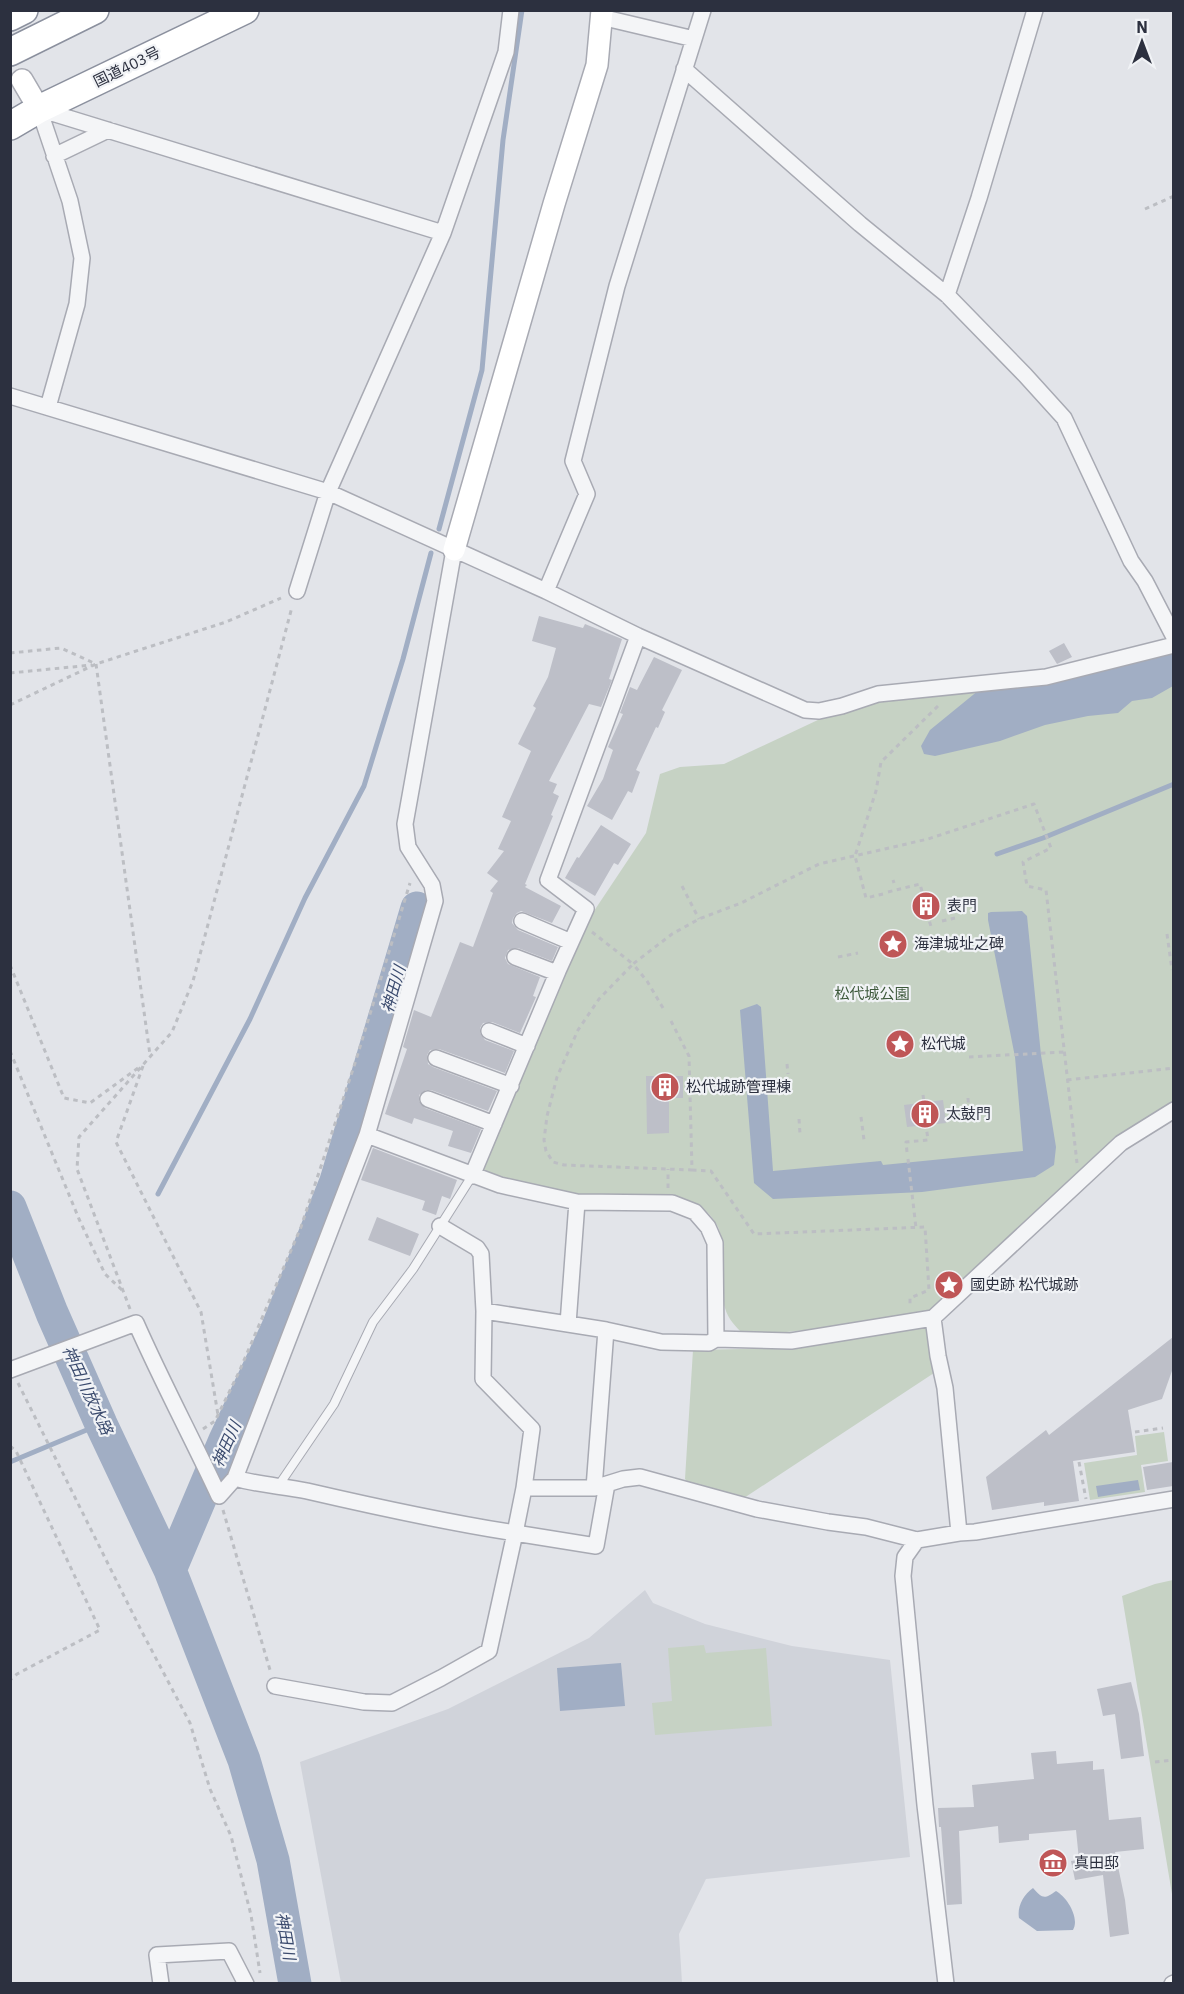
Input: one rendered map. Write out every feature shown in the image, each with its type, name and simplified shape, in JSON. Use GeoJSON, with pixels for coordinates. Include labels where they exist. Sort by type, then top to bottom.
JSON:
{"type":"FeatureCollection","features":[{"type":"Feature","properties":{"kind":"highway"},"geometry":{"type":"LineString","coordinates":[[10,17],[24,10]]}},
{"type":"Feature","properties":{"kind":"highway"},"geometry":{"type":"LineString","coordinates":[[10,52],[95,10]]}},
{"type":"Feature","properties":{"kind":"highway","name":"国道403号"},"geometry":{"type":"LineString","coordinates":[[10,126],[39,109],[245,10]]}},
{"type":"Feature","properties":{"kind":"street"},"geometry":{"type":"LineString","coordinates":[[297,591],[328,492],[443,233],[506,52],[511,10]]}},
{"type":"Feature","properties":{"kind":"street"},"geometry":{"type":"LineString","coordinates":[[546,591],[587,494],[573,461],[617,286],[703,10]]}},
{"type":"Feature","properties":{"kind":"street"},"geometry":{"type":"LineString","coordinates":[[947,295],[979,198],[1035,10]]}},
{"type":"Feature","properties":{"kind":"street"},"geometry":{"type":"LineString","coordinates":[[14,1369],[136,1323],[164,1386],[219,1496],[235,1478],[367,1135],[435,901],[432,885],[408,847],[405,824],[454,549],[554,204],[597,65],[602,14],[694,39]]}},
{"type":"Feature","properties":{"kind":"street"},"geometry":{"type":"LineString","coordinates":[[684,69],[860,224],[947,295],[1064,418],[1131,561],[1145,581],[1173,637]]}},
{"type":"Feature","properties":{"kind":"street"},"geometry":{"type":"LineString","coordinates":[[22,80],[39,109],[70,201],[82,258],[76,304],[48,407]]}},
{"type":"Feature","properties":{"kind":"street"},"geometry":{"type":"LineString","coordinates":[[39,109],[443,233]]}},
{"type":"Feature","properties":{"kind":"street"},"geometry":{"type":"LineString","coordinates":[[54,156],[108,130]]}},
{"type":"Feature","properties":{"kind":"street"},"geometry":{"type":"LineString","coordinates":[[10,396],[328,492],[546,591],[638,636],[805,710],[819,711],[842,706],[878,694],[1046,677],[1173,645]]}},
{"type":"Feature","properties":{"kind":"street"},"geometry":{"type":"LineString","coordinates":[[472,1176],[586,909],[548,880],[638,636]]}},
{"type":"Feature","properties":{"kind":"street"},"geometry":{"type":"LineString","coordinates":[[522,921],[571,942]]}},
{"type":"Feature","properties":{"kind":"street"},"geometry":{"type":"LineString","coordinates":[[515,957],[557,973]]}},
{"type":"Feature","properties":{"kind":"street"},"geometry":{"type":"LineString","coordinates":[[489,1031],[527,1046]]}},
{"type":"Feature","properties":{"kind":"street"},"geometry":{"type":"LineString","coordinates":[[436,1058],[511,1086]]}},
{"type":"Feature","properties":{"kind":"street"},"geometry":{"type":"LineString","coordinates":[[428,1099],[494,1124]]}},
{"type":"Feature","properties":{"kind":"street"},"geometry":{"type":"LineString","coordinates":[[484,1311],[606,1330],[661,1342],[709,1343],[716,1339],[791,1341],[933,1318],[1121,1143],[1173,1110]]}},
{"type":"Feature","properties":{"kind":"street"},"geometry":{"type":"LineString","coordinates":[[367,1135],[500,1185],[577,1202],[672,1203],[695,1212],[708,1227],[715,1243],[716,1339]]}},
{"type":"Feature","properties":{"kind":"street"},"geometry":{"type":"LineString","coordinates":[[568,1324],[577,1202]]}},
{"type":"Feature","properties":{"kind":"street"},"geometry":{"type":"LineString","coordinates":[[275,1686],[364,1702],[392,1703],[489,1651],[524,1488],[532,1429],[483,1379],[484,1311],[481,1254],[477,1248],[440,1226]]}},
{"type":"Feature","properties":{"kind":"street"},"geometry":{"type":"LineString","coordinates":[[933,1318],[945,1388],[959,1533]]}},
{"type":"Feature","properties":{"kind":"street"},"geometry":{"type":"LineString","coordinates":[[235,1478],[252,1483],[279,1485],[385,1510],[596,1546],[606,1330]]}},
{"type":"Feature","properties":{"kind":"street"},"geometry":{"type":"LineString","coordinates":[[524,1488],[600,1486],[640,1477],[757,1509],[866,1527],[917,1540],[1173,1499]]}},
{"type":"Feature","properties":{"kind":"street"},"geometry":{"type":"LineString","coordinates":[[917,1540],[905,1557],[903,1576],[925,1805],[946,1983]]}},
{"type":"Feature","properties":{"kind":"street"},"geometry":{"type":"LineString","coordinates":[[161,1983],[157,1955],[229,1951],[246,1983]]}},
{"type":"Feature","properties":{"kind":"lane"},"geometry":{"type":"LineString","coordinates":[[279,1485],[334,1404],[373,1323],[413,1269],[472,1176]]}},
{"type":"Feature","properties":{"kind":"path"},"geometry":{"type":"LineString","coordinates":[[1145,208],[1173,196]]}},
{"type":"Feature","properties":{"kind":"path"},"geometry":{"type":"LineString","coordinates":[[10,705],[96,664],[226,622],[297,591]]}},
{"type":"Feature","properties":{"kind":"path"},"geometry":{"type":"LineString","coordinates":[[136,1323],[78,1169],[79,1137],[172,1032],[192,981],[297,591]]}},
{"type":"Feature","properties":{"kind":"path"},"geometry":{"type":"LineString","coordinates":[[10,653],[61,648],[96,664]]}},
{"type":"Feature","properties":{"kind":"path"},"geometry":{"type":"LineString","coordinates":[[10,673],[96,664]]}},
{"type":"Feature","properties":{"kind":"path"},"geometry":{"type":"LineString","coordinates":[[96,664],[150,1056]]}},
{"type":"Feature","properties":{"kind":"path"},"geometry":{"type":"LineString","coordinates":[[924,899],[920,884],[866,898],[855,856],[876,791],[881,762],[959,685]]}},
{"type":"Feature","properties":{"kind":"path"},"geometry":{"type":"LineString","coordinates":[[912,1322],[910,1298],[929,1290],[926,1227],[754,1234],[711,1172],[564,1165],[553,1162],[546,1151],[544,1140],[547,1116],[557,1077],[578,1030],[599,999],[633,964],[672,934],[699,919],[741,903],[819,864],[928,839],[1034,804],[1051,848],[1023,862],[1027,886],[1046,890],[1076,1162],[1085,1177]]}},
{"type":"Feature","properties":{"kind":"path"},"geometry":{"type":"LineString","coordinates":[[191,1436],[215,1421],[239,1372],[302,1227],[417,861]]}},
{"type":"Feature","properties":{"kind":"path"},"geometry":{"type":"LineString","coordinates":[[682,886],[699,919]]}},
{"type":"Feature","properties":{"kind":"path"},"geometry":{"type":"LineString","coordinates":[[927,913],[932,930]]}},
{"type":"Feature","properties":{"kind":"path"},"geometry":{"type":"LineString","coordinates":[[942,921],[955,918]]}},
{"type":"Feature","properties":{"kind":"path"},"geometry":{"type":"LineString","coordinates":[[580,923],[633,964],[647,981],[663,1008]]}},
{"type":"Feature","properties":{"kind":"path"},"geometry":{"type":"LineString","coordinates":[[1167,934],[1172,970]]}},
{"type":"Feature","properties":{"kind":"path"},"geometry":{"type":"LineString","coordinates":[[838,957],[858,953]]}},
{"type":"Feature","properties":{"kind":"path"},"geometry":{"type":"LineString","coordinates":[[10,965],[64,1098],[90,1103],[143,1064]]}},
{"type":"Feature","properties":{"kind":"path"},"geometry":{"type":"LineString","coordinates":[[671,1021],[689,1056],[692,1170]]}},
{"type":"Feature","properties":{"kind":"path"},"geometry":{"type":"LineString","coordinates":[[10,1051],[105,1274],[123,1290]]}},
{"type":"Feature","properties":{"kind":"path"},"geometry":{"type":"LineString","coordinates":[[969,1057],[1064,1052]]}},
{"type":"Feature","properties":{"kind":"path"},"geometry":{"type":"LineString","coordinates":[[143,1064],[116,1142],[201,1312],[218,1415]]}},
{"type":"Feature","properties":{"kind":"path"},"geometry":{"type":"LineString","coordinates":[[787,1064],[788,1088]]}},
{"type":"Feature","properties":{"kind":"path"},"geometry":{"type":"LineString","coordinates":[[1067,1080],[1173,1068]]}},
{"type":"Feature","properties":{"kind":"path"},"geometry":{"type":"LineString","coordinates":[[922,1095],[924,1102]]}},
{"type":"Feature","properties":{"kind":"path"},"geometry":{"type":"LineString","coordinates":[[968,1098],[969,1115]]}},
{"type":"Feature","properties":{"kind":"path"},"geometry":{"type":"LineString","coordinates":[[861,1117],[864,1140]]}},
{"type":"Feature","properties":{"kind":"path"},"geometry":{"type":"LineString","coordinates":[[799,1119],[800,1134]]}},
{"type":"Feature","properties":{"kind":"path"},"geometry":{"type":"LineString","coordinates":[[908,1152],[906,1142],[928,1140],[926,1125]]}},
{"type":"Feature","properties":{"kind":"path"},"geometry":{"type":"LineString","coordinates":[[908,1159],[916,1227]]}},
{"type":"Feature","properties":{"kind":"path"},"geometry":{"type":"LineString","coordinates":[[14,1369],[141,1630],[190,1723],[210,1789],[231,1836],[251,1915],[261,1983]]}},
{"type":"Feature","properties":{"kind":"path"},"geometry":{"type":"LineString","coordinates":[[1135,1432],[1163,1428]]}},
{"type":"Feature","properties":{"kind":"path"},"geometry":{"type":"LineString","coordinates":[[10,1446],[16,1451],[100,1630],[17,1674],[10,1680]]}},
{"type":"Feature","properties":{"kind":"path"},"geometry":{"type":"LineString","coordinates":[[1079,1462],[1089,1513]]}},
{"type":"Feature","properties":{"kind":"path"},"geometry":{"type":"LineString","coordinates":[[219,1496],[275,1686]]}},
{"type":"Feature","properties":{"kind":"path"},"geometry":{"type":"LineString","coordinates":[[1155,1762],[1173,1760]]}},
{"type":"Feature","properties":{"kind":"shaded area"},"geometry":{"type":"Polygon","coordinates":[[[645,1590],[653,1603],[705,1624],[792,1646],[890,1660],[910,1857],[706,1879],[679,1934],[682,1983],[341,1983],[300,1762],[448,1709],[589,1638],[645,1590]]]}},
{"type":"Feature","properties":{"kind":"green space","name":"松代城公園"},"geometry":{"type":"Polygon","coordinates":[[[1173,650],[1173,1103],[1071,1179],[931,1312],[867,1323],[787,1332],[743,1334],[730,1319],[724,1306],[724,1258],[721,1234],[706,1212],[690,1202],[670,1196],[649,1194],[565,1194],[480,1174],[588,920],[646,833],[660,774],[680,767],[724,764],[820,719],[881,701],[1173,650]]]}},
{"type":"Feature","properties":{"kind":"green space"},"geometry":{"type":"Polygon","coordinates":[[[929,1327],[934,1373],[747,1496],[742,1498],[688,1483],[685,1479],[693,1350],[788,1348],[929,1327]]]}},
{"type":"Feature","properties":{"kind":"green space"},"geometry":{"type":"Polygon","coordinates":[[[1164,1432],[1168,1461],[1141,1465],[1145,1492],[1090,1500],[1084,1463],[1137,1455],[1135,1436],[1164,1432]]]}},
{"type":"Feature","properties":{"kind":"green space"},"geometry":{"type":"Polygon","coordinates":[[[1174,1580],[1173,1900],[1122,1596],[1174,1580]]]}},
{"type":"Feature","properties":{"kind":"green space"},"geometry":{"type":"Polygon","coordinates":[[[704,1645],[706,1653],[766,1648],[772,1726],[655,1735],[652,1703],[672,1701],[668,1648],[704,1645]]]}},
{"type":"Feature","properties":{"kind":"water"},"geometry":{"type":"Polygon","coordinates":[[[1173,650],[1173,686],[1152,698],[1132,701],[1118,713],[1088,716],[1045,725],[1000,741],[935,756],[924,754],[921,746],[930,730],[979,690],[1173,650]]]}},
{"type":"Feature","properties":{"kind":"water"},"geometry":{"type":"Polygon","coordinates":[[[1022,911],[1027,916],[1041,1055],[1056,1147],[1054,1165],[1035,1177],[922,1192],[773,1199],[754,1183],[740,1010],[757,1004],[761,1007],[773,1171],[881,1161],[883,1165],[1023,1151],[1015,1057],[988,920],[988,913],[991,912],[1022,911]]]}},
{"type":"Feature","properties":{"kind":"water"},"geometry":{"type":"Polygon","coordinates":[[[1138,1480],[1140,1490],[1098,1497],[1096,1486],[1138,1480]]]}},
{"type":"Feature","properties":{"kind":"water"},"geometry":{"type":"Polygon","coordinates":[[[621,1663],[625,1706],[560,1711],[557,1668],[621,1663]]]}},
{"type":"Feature","properties":{"kind":"water"},"geometry":{"type":"Polygon","coordinates":[[[1033,1888],[1043,1897],[1056,1891],[1064,1898],[1074,1914],[1073,1930],[1037,1931],[1019,1918],[1022,1902],[1033,1888]]]}},
{"type":"Feature","properties":{"kind":"building"},"geometry":{"type":"Polygon","coordinates":[[[539,616],[583,628],[585,624],[622,639],[609,679],[612,680],[601,707],[589,704],[549,781],[557,784],[553,793],[559,796],[525,884],[527,885],[525,887],[561,906],[552,923],[521,911],[513,918],[512,923],[518,930],[558,947],[552,961],[518,948],[508,950],[505,958],[508,964],[540,977],[533,996],[536,997],[520,1033],[492,1022],[483,1023],[480,1028],[480,1033],[485,1040],[514,1051],[505,1073],[439,1049],[430,1050],[427,1055],[428,1064],[433,1067],[497,1091],[488,1111],[431,1090],[426,1090],[419,1095],[419,1101],[425,1108],[481,1129],[471,1153],[448,1146],[453,1131],[414,1118],[412,1124],[385,1114],[407,1049],[403,1047],[414,1010],[431,1017],[460,942],[473,947],[493,893],[490,891],[498,881],[487,873],[504,851],[498,849],[511,821],[502,817],[531,751],[518,744],[536,708],[533,706],[548,677],[556,648],[532,641],[539,616]]]}},
{"type":"Feature","properties":{"kind":"building"},"geometry":{"type":"Polygon","coordinates":[[[1064,643],[1072,657],[1057,664],[1049,651],[1064,643]]]}},
{"type":"Feature","properties":{"kind":"building"},"geometry":{"type":"Polygon","coordinates":[[[654,657],[682,670],[662,710],[665,712],[658,728],[656,727],[636,770],[640,772],[632,793],[628,791],[612,820],[587,806],[603,779],[613,750],[608,747],[623,714],[620,713],[630,687],[637,690],[654,657]]]}},
{"type":"Feature","properties":{"kind":"building"},"geometry":{"type":"Polygon","coordinates":[[[601,825],[631,844],[618,865],[614,863],[595,896],[565,878],[577,857],[579,858],[601,825]]]}},
{"type":"Feature","properties":{"kind":"building","name":"表門"},"geometry":{"type":"Polygon","coordinates":[[[934,897],[937,911],[918,915],[915,901],[934,897]]]}},
{"type":"Feature","properties":{"kind":"building"},"geometry":{"type":"Polygon","coordinates":[[[646,1076],[683,1076],[683,1098],[669,1098],[669,1133],[647,1134],[646,1076]]]}},
{"type":"Feature","properties":{"kind":"building","name":"太鼓門"},"geometry":{"type":"Polygon","coordinates":[[[943,1100],[946,1123],[907,1127],[904,1105],[943,1100]]]}},
{"type":"Feature","properties":{"kind":"building"},"geometry":{"type":"Polygon","coordinates":[[[373,1148],[457,1180],[450,1199],[442,1196],[436,1215],[422,1210],[425,1201],[361,1180],[373,1148]]]}},
{"type":"Feature","properties":{"kind":"building"},"geometry":{"type":"Polygon","coordinates":[[[377,1217],[419,1234],[410,1256],[368,1240],[377,1217]]]}},
{"type":"Feature","properties":{"kind":"building"},"geometry":{"type":"Polygon","coordinates":[[[1173,1337],[1173,1368],[1162,1399],[1128,1410],[1135,1452],[1073,1461],[1079,1501],[1044,1506],[1044,1502],[992,1510],[986,1477],[1046,1430],[1049,1435],[1173,1337]]]}},
{"type":"Feature","properties":{"kind":"building"},"geometry":{"type":"Polygon","coordinates":[[[1173,1462],[1173,1486],[1147,1490],[1143,1467],[1173,1462]]]}},
{"type":"Feature","properties":{"kind":"building"},"geometry":{"type":"Polygon","coordinates":[[[1131,1682],[1139,1714],[1144,1756],[1121,1759],[1115,1714],[1103,1716],[1097,1689],[1131,1682]]]}},
{"type":"Feature","properties":{"kind":"building"},"geometry":{"type":"Polygon","coordinates":[[[1056,1751],[1057,1764],[1093,1761],[1093,1770],[1104,1769],[1109,1820],[1141,1817],[1144,1849],[1115,1852],[1129,1934],[1110,1937],[1103,1875],[1075,1880],[1071,1861],[1079,1860],[1076,1830],[1029,1834],[1029,1840],[999,1843],[998,1826],[959,1831],[962,1904],[947,1905],[938,1808],[974,1807],[972,1785],[1034,1779],[1031,1753],[1056,1751]]]}},
{"type":"Feature","properties":{"kind":"waterway"},"geometry":{"type":"LineString","coordinates":[[439,529],[482,370],[503,140],[522,10]]}},
{"type":"Feature","properties":{"kind":"waterway"},"geometry":{"type":"LineString","coordinates":[[158,1194],[250,1019],[305,898],[364,786],[403,659],[431,553]]}},
{"type":"Feature","properties":{"kind":"waterway"},"geometry":{"type":"LineString","coordinates":[[997,854],[1043,838],[1174,784]]}},
{"type":"Feature","properties":{"kind":"waterway","name":"神田川"},"geometry":{"type":"LineString","coordinates":[[170,1570],[225,1440],[277,1329],[336,1181],[417,908]]}},
{"type":"Feature","properties":{"kind":"waterway","name":"神田川"},"geometry":{"type":"LineString","coordinates":[[10,1207],[52,1313],[170,1570],[244,1760],[273,1860],[295,1984]]}},
{"type":"Feature","properties":{"kind":"waterway"},"geometry":{"type":"LineString","coordinates":[[52,1313],[61,1300]]}},
{"type":"Feature","properties":{"kind":"waterway","name":"神田川放水路"},"geometry":{"type":"LineString","coordinates":[[10,1462],[101,1424]]}},
{"type":"Feature","properties":{"kind":"place","name":"表門"},"geometry":{"type":"Point","coordinates":[926,906]}},
{"type":"Feature","properties":{"kind":"place","name":"海津城址之碑"},"geometry":{"type":"Point","coordinates":[893,944]}},
{"type":"Feature","properties":{"kind":"place","name":"松代城"},"geometry":{"type":"Point","coordinates":[900,1044]}},
{"type":"Feature","properties":{"kind":"place","name":"松代城跡管理棟"},"geometry":{"type":"Point","coordinates":[665,1087]}},
{"type":"Feature","properties":{"kind":"place","name":"太鼓門"},"geometry":{"type":"Point","coordinates":[925,1114]}},
{"type":"Feature","properties":{"kind":"place","name":"國史跡 松代城跡"},"geometry":{"type":"Point","coordinates":[949,1285]}},
{"type":"Feature","properties":{"kind":"place","name":"真田邸"},"geometry":{"type":"Point","coordinates":[1053,1863]}}]}
